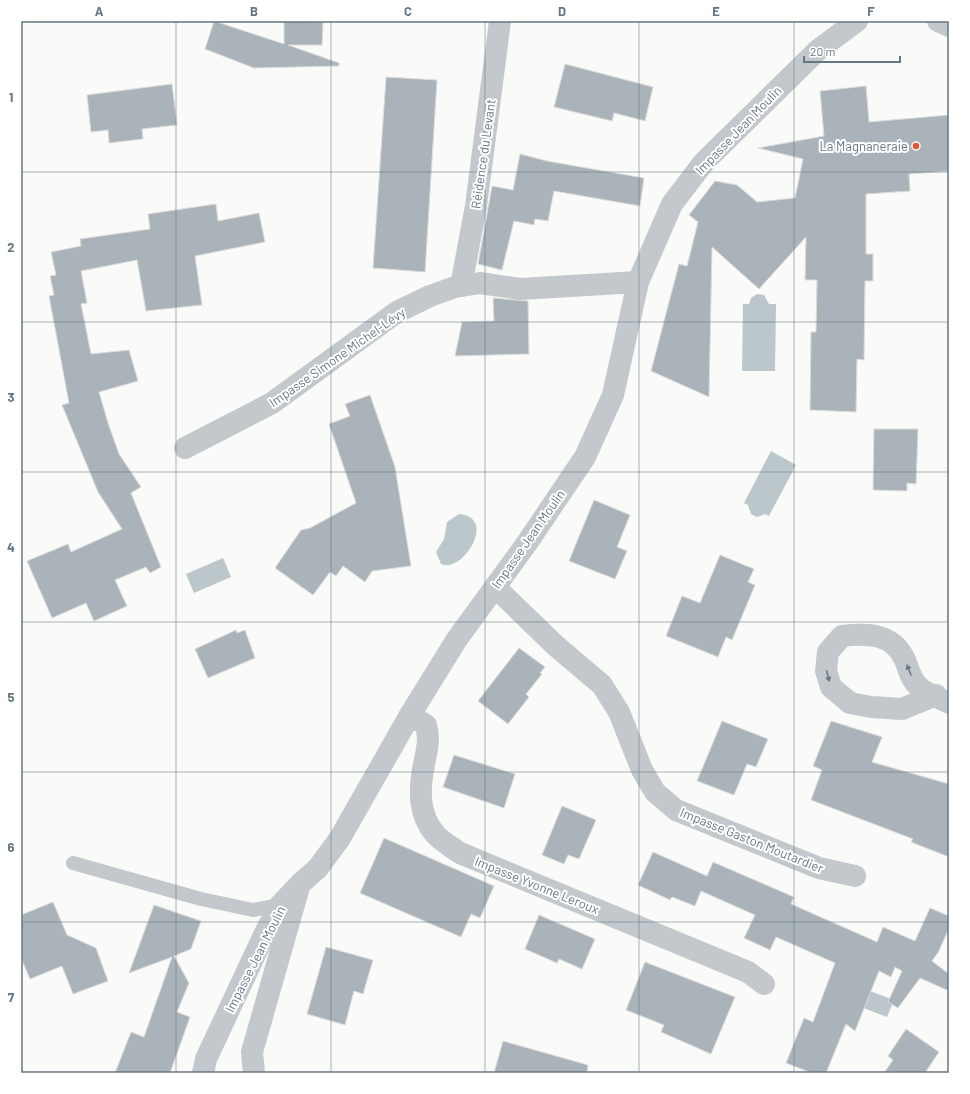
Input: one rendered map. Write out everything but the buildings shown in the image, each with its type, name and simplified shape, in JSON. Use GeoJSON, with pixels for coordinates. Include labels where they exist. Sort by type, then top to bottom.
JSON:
{"type":"FeatureCollection","features":[{"type":"Feature","properties":{"kind":"street","name":"Réidence du Levant"},"geometry":{"type":"LineString","coordinates":[[461,286],[476,206],[500,21]]}},
{"type":"Feature","properties":{"kind":"street","name":"Impasse Jean Moulin"},"geometry":{"type":"LineString","coordinates":[[203,1073],[206,1058],[265,933],[280,905],[318,868],[340,838],[410,716],[457,639],[527,543],[585,457],[613,395],[638,282],[672,204],[704,162],[818,50],[857,21]]}},
{"type":"Feature","properties":{"kind":"street"},"geometry":{"type":"LineString","coordinates":[[938,21],[949,26]]}},
{"type":"Feature","properties":{"kind":"street","name":"Impasse Simone Michel-Lévy"},"geometry":{"type":"LineString","coordinates":[[185,448],[272,404],[397,312],[430,296],[461,286],[480,283],[520,289],[638,282]]}},
{"type":"Feature","properties":{"kind":"street","name":"Impasse Gaston Moutardier"},"geometry":{"type":"LineString","coordinates":[[495,587],[556,646],[602,685],[619,712],[642,770],[655,792],[676,810],[819,868],[855,876]]}},
{"type":"Feature","properties":{"kind":"street"},"geometry":{"type":"LineString","coordinates":[[865,633],[891,642],[904,658],[912,680],[920,689],[942,699],[902,709],[872,707],[850,703],[831,687],[826,672],[828,652],[842,636],[865,633]]}},
{"type":"Feature","properties":{"kind":"street","name":"Impasse Yvonne Leroux"},"geometry":{"type":"LineString","coordinates":[[410,716],[426,725],[429,737],[422,774],[420,797],[426,822],[436,836],[460,853],[748,972],[764,984]]}},
{"type":"Feature","properties":{"kind":"street"},"geometry":{"type":"LineString","coordinates":[[254,1073],[252,1052],[300,884]]}},
{"type":"Feature","properties":{"kind":"lane"},"geometry":{"type":"LineString","coordinates":[[73,863],[201,899],[254,910],[280,905]]}},
{"type":"Feature","properties":{"kind":"shaded area"},"geometry":{"type":"Polygon","coordinates":[[[757,294],[764,295],[769,304],[776,304],[775,371],[742,371],[743,304],[749,304],[751,298],[757,294]]]}},
{"type":"Feature","properties":{"kind":"shaded area"},"geometry":{"type":"Polygon","coordinates":[[[771,451],[796,465],[769,516],[765,514],[757,517],[751,514],[748,505],[744,503],[771,451]]]}},
{"type":"Feature","properties":{"kind":"shaded area"},"geometry":{"type":"Polygon","coordinates":[[[459,514],[470,517],[476,524],[476,534],[473,544],[459,561],[450,565],[441,564],[436,552],[444,539],[447,522],[459,514]]]}},
{"type":"Feature","properties":{"kind":"shaded area"},"geometry":{"type":"Polygon","coordinates":[[[223,558],[231,577],[194,593],[186,574],[223,558]]]}},
{"type":"Feature","properties":{"kind":"shaded area"},"geometry":{"type":"Polygon","coordinates":[[[859,987],[894,1000],[887,1017],[853,1004],[859,987]]]}},
{"type":"Feature","properties":{"kind":"place","name":"La Magnaneraie"},"geometry":{"type":"Point","coordinates":[916,146]}}]}
